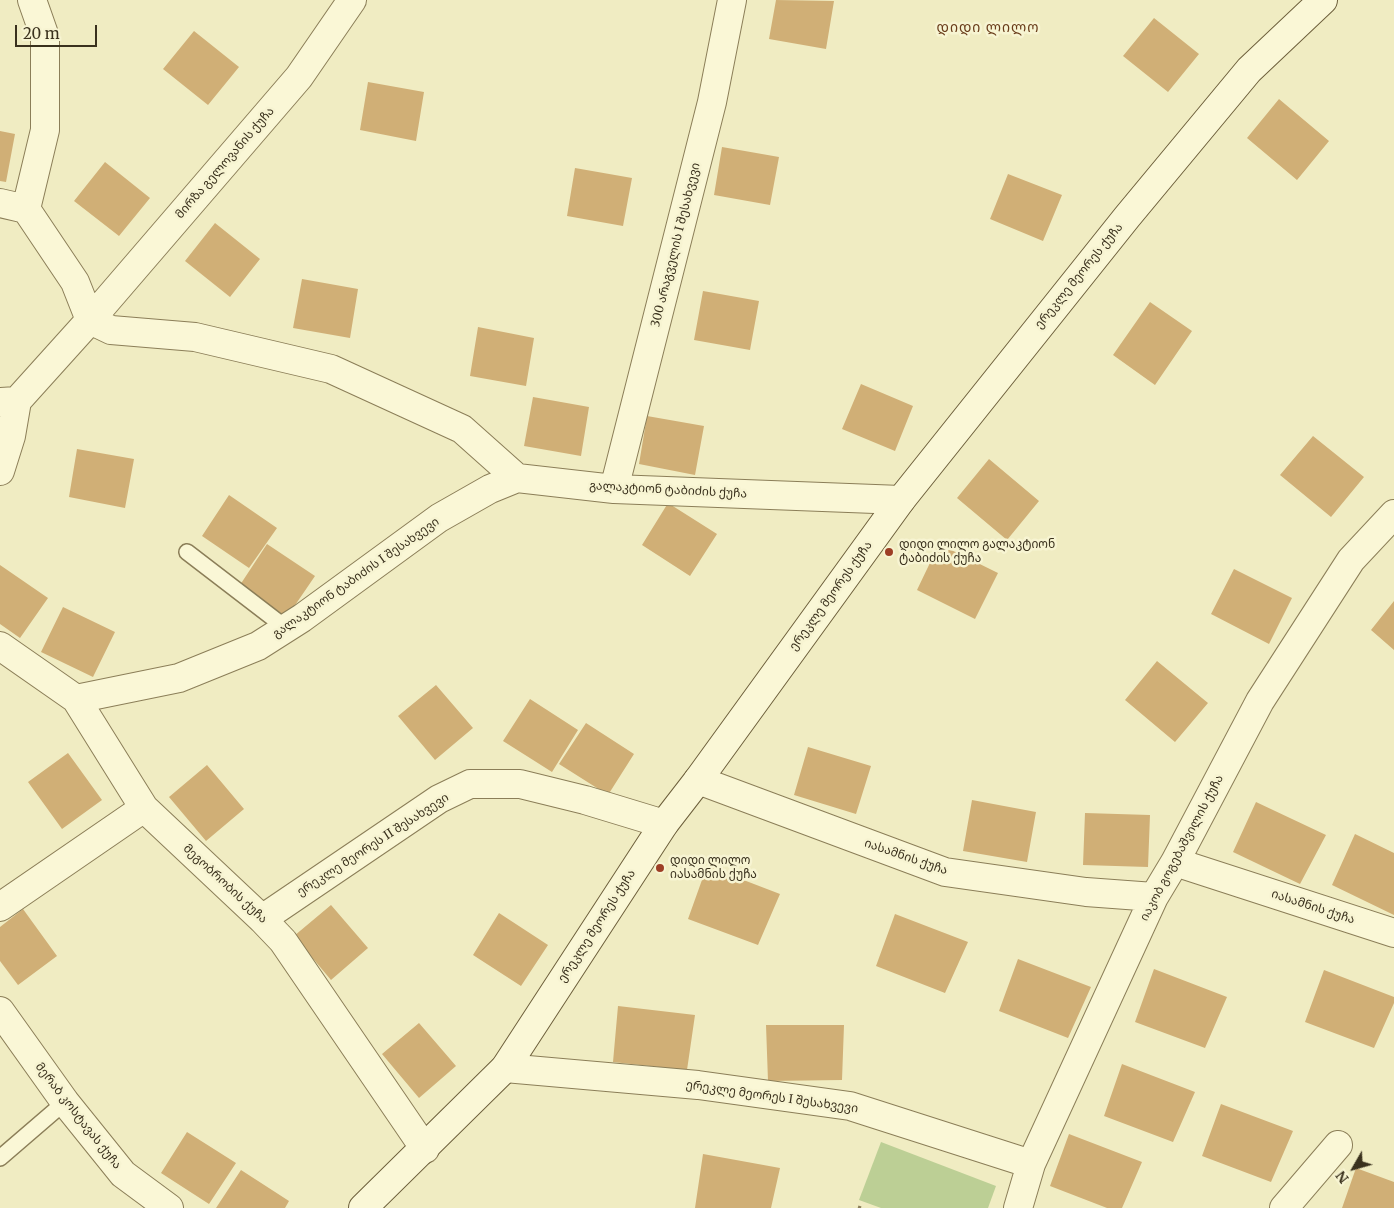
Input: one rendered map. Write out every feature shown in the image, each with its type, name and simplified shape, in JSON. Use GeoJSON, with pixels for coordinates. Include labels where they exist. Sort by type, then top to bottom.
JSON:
{"type":"FeatureCollection","features":[{"type":"Feature","properties":{"kind":"street"},"geometry":{"type":"LineString","coordinates":[[32,0],[44,37],[44,130],[13,206],[75,282],[90,320],[111,330],[195,337],[331,369],[462,429],[517,478]]}},
{"type":"Feature","properties":{"kind":"street","name":"მირზა გელოვანის ქუჩა"},"geometry":{"type":"LineString","coordinates":[[90,320],[299,77],[352,0]]}},
{"type":"Feature","properties":{"kind":"street","name":"300 არაგველის I შესახვევი"},"geometry":{"type":"LineString","coordinates":[[614,489],[712,102],[732,0]]}},
{"type":"Feature","properties":{"kind":"street","name":"ერეკლე მეორეს ქუჩა"},"geometry":{"type":"LineString","coordinates":[[363,1208],[425,1149],[505,1068],[664,824],[901,500],[1127,217],[1243,78],[1322,0]]}},
{"type":"Feature","properties":{"kind":"street"},"geometry":{"type":"LineString","coordinates":[[0,471],[11,436],[8,401],[90,320]]}},
{"type":"Feature","properties":{"kind":"street","name":"გალაკტიონ ტაბიძის ქუჩა"},"geometry":{"type":"LineString","coordinates":[[517,478],[614,489],[901,500]]}},
{"type":"Feature","properties":{"kind":"street","name":"გალაკტიონ ტაბიძის I შესახვევი"},"geometry":{"type":"LineString","coordinates":[[76,699],[179,678],[258,646],[302,618],[439,518],[490,489],[517,478]]}},
{"type":"Feature","properties":{"kind":"street","name":"იაკობ გოგებაშვილის ქუჩა"},"geometry":{"type":"LineString","coordinates":[[1018,1208],[1031,1164],[1154,897],[1175,862],[1260,702],[1351,560],[1394,514]]}},
{"type":"Feature","properties":{"kind":"street","name":"მეგობრობის ქუჩა"},"geometry":{"type":"LineString","coordinates":[[0,646],[76,699],[144,808],[283,940],[425,1149]]}},
{"type":"Feature","properties":{"kind":"street","name":"იასამნის ქუჩა"},"geometry":{"type":"LineString","coordinates":[[698,780],[945,872],[1086,892],[1154,897]]}},
{"type":"Feature","properties":{"kind":"street","name":"ერეკლე მეორეს II შესახვევი"},"geometry":{"type":"LineString","coordinates":[[262,919],[439,799],[470,784],[520,784],[585,800],[664,824]]}},
{"type":"Feature","properties":{"kind":"street"},"geometry":{"type":"LineString","coordinates":[[0,907],[144,808]]}},
{"type":"Feature","properties":{"kind":"street","name":"იასამნის ქუჩა"},"geometry":{"type":"LineString","coordinates":[[1175,862],[1394,933]]}},
{"type":"Feature","properties":{"kind":"street","name":"მერაბ კოსტავას ქუჩა"},"geometry":{"type":"LineString","coordinates":[[0,1011],[65,1102],[123,1174],[170,1208]]}},
{"type":"Feature","properties":{"kind":"street","name":"ერეკლე მეორეს I შესახვევი"},"geometry":{"type":"LineString","coordinates":[[505,1068],[698,1085],[850,1106],[1031,1164]]}},
{"type":"Feature","properties":{"kind":"street"},"geometry":{"type":"LineString","coordinates":[[1284,1208],[1338,1145]]}},
{"type":"Feature","properties":{"kind":"lane"},"geometry":{"type":"LineString","coordinates":[[187,552],[286,628]]}},
{"type":"Feature","properties":{"kind":"lane"},"geometry":{"type":"LineString","coordinates":[[0,1158],[65,1102]]}},
{"type":"Feature","properties":{"kind":"green space"},"geometry":{"type":"Polygon","coordinates":[[[881,1142],[996,1186],[988,1208],[881,1208],[859,1200],[881,1142]]]}},
{"type":"Feature","properties":{"kind":"building"},"geometry":{"type":"Polygon","coordinates":[[[776,0],[834,1],[826,49],[769,39],[776,0]]]}},
{"type":"Feature","properties":{"kind":"building"},"geometry":{"type":"Polygon","coordinates":[[[1154,18],[1199,54],[1168,92],[1123,56],[1154,18]]]}},
{"type":"Feature","properties":{"kind":"building"},"geometry":{"type":"Polygon","coordinates":[[[194,31],[239,67],[208,105],[163,69],[194,31]]]}},
{"type":"Feature","properties":{"kind":"building"},"geometry":{"type":"Polygon","coordinates":[[[368,82],[424,92],[416,141],[360,130],[368,82]]]}},
{"type":"Feature","properties":{"kind":"building"},"geometry":{"type":"Polygon","coordinates":[[[1279,99],[1329,141],[1297,180],[1247,138],[1279,99]]]}},
{"type":"Feature","properties":{"kind":"building"},"geometry":{"type":"Polygon","coordinates":[[[0,131],[15,134],[6,182],[0,181],[0,131]]]}},
{"type":"Feature","properties":{"kind":"building"},"geometry":{"type":"Polygon","coordinates":[[[722,147],[779,157],[770,205],[714,195],[722,147]]]}},
{"type":"Feature","properties":{"kind":"building"},"geometry":{"type":"Polygon","coordinates":[[[105,162],[150,198],[119,236],[74,201],[105,162]]]}},
{"type":"Feature","properties":{"kind":"building"},"geometry":{"type":"Polygon","coordinates":[[[575,168],[632,178],[623,226],[567,216],[575,168]]]}},
{"type":"Feature","properties":{"kind":"building"},"geometry":{"type":"Polygon","coordinates":[[[1008,174],[1062,195],[1043,241],[990,219],[1008,174]]]}},
{"type":"Feature","properties":{"kind":"building"},"geometry":{"type":"Polygon","coordinates":[[[215,223],[260,259],[230,297],[185,261],[215,223]]]}},
{"type":"Feature","properties":{"kind":"building"},"geometry":{"type":"Polygon","coordinates":[[[302,279],[358,289],[350,338],[293,328],[302,279]]]}},
{"type":"Feature","properties":{"kind":"building"},"geometry":{"type":"Polygon","coordinates":[[[703,291],[759,301],[750,350],[694,340],[703,291]]]}},
{"type":"Feature","properties":{"kind":"building"},"geometry":{"type":"Polygon","coordinates":[[[1150,302],[1192,331],[1155,385],[1113,355],[1150,302]]]}},
{"type":"Feature","properties":{"kind":"building"},"geometry":{"type":"Polygon","coordinates":[[[478,327],[534,338],[526,386],[470,376],[478,327]]]}},
{"type":"Feature","properties":{"kind":"building"},"geometry":{"type":"Polygon","coordinates":[[[861,384],[913,406],[895,451],[842,429],[861,384]]]}},
{"type":"Feature","properties":{"kind":"building"},"geometry":{"type":"Polygon","coordinates":[[[533,397],[589,407],[581,456],[524,446],[533,397]]]}},
{"type":"Feature","properties":{"kind":"building"},"geometry":{"type":"Polygon","coordinates":[[[647,416],[704,426],[695,475],[639,464],[647,416]]]}},
{"type":"Feature","properties":{"kind":"building"},"geometry":{"type":"Polygon","coordinates":[[[1313,436],[1364,477],[1331,517],[1280,475],[1313,436]]]}},
{"type":"Feature","properties":{"kind":"building"},"geometry":{"type":"Polygon","coordinates":[[[77,449],[134,459],[125,508],[69,497],[77,449]]]}},
{"type":"Feature","properties":{"kind":"building"},"geometry":{"type":"Polygon","coordinates":[[[989,459],[1039,501],[1007,540],[957,498],[989,459]]]}},
{"type":"Feature","properties":{"kind":"building"},"geometry":{"type":"Polygon","coordinates":[[[229,495],[277,528],[249,568],[202,536],[229,495]]]}},
{"type":"Feature","properties":{"kind":"building"},"geometry":{"type":"Polygon","coordinates":[[[668,503],[717,534],[690,576],[642,545],[668,503]]]}},
{"type":"Feature","properties":{"kind":"building"},"geometry":{"type":"Polygon","coordinates":[[[267,544],[315,576],[287,617],[240,585],[267,544]]]}},
{"type":"Feature","properties":{"kind":"building"},"geometry":{"type":"Polygon","coordinates":[[[939,544],[998,573],[975,619],[917,590],[939,544]]]}},
{"type":"Feature","properties":{"kind":"building"},"geometry":{"type":"Polygon","coordinates":[[[0,565],[48,598],[20,638],[0,624],[0,565]]]}},
{"type":"Feature","properties":{"kind":"building"},"geometry":{"type":"Polygon","coordinates":[[[1234,569],[1292,598],[1269,644],[1211,614],[1234,569]]]}},
{"type":"Feature","properties":{"kind":"building"},"geometry":{"type":"Polygon","coordinates":[[[1394,601],[1394,650],[1371,630],[1394,601]]]}},
{"type":"Feature","properties":{"kind":"building"},"geometry":{"type":"Polygon","coordinates":[[[63,607],[115,632],[93,677],[41,652],[63,607]]]}},
{"type":"Feature","properties":{"kind":"building"},"geometry":{"type":"Polygon","coordinates":[[[1157,661],[1208,703],[1175,742],[1125,700],[1157,661]]]}},
{"type":"Feature","properties":{"kind":"building"},"geometry":{"type":"Polygon","coordinates":[[[436,685],[473,728],[435,760],[398,716],[436,685]]]}},
{"type":"Feature","properties":{"kind":"building"},"geometry":{"type":"Polygon","coordinates":[[[530,699],[578,730],[552,772],[503,741],[530,699]]]}},
{"type":"Feature","properties":{"kind":"building"},"geometry":{"type":"Polygon","coordinates":[[[586,723],[634,754],[608,795],[559,764],[586,723]]]}},
{"type":"Feature","properties":{"kind":"building"},"geometry":{"type":"Polygon","coordinates":[[[808,747],[871,766],[856,814],[794,795],[808,747]]]}},
{"type":"Feature","properties":{"kind":"building"},"geometry":{"type":"Polygon","coordinates":[[[68,753],[102,800],[62,829],[28,782],[68,753]]]}},
{"type":"Feature","properties":{"kind":"building"},"geometry":{"type":"Polygon","coordinates":[[[207,765],[244,809],[206,841],[169,797],[207,765]]]}},
{"type":"Feature","properties":{"kind":"building"},"geometry":{"type":"Polygon","coordinates":[[[972,800],[1036,812],[1027,862],[963,851],[972,800]]]}},
{"type":"Feature","properties":{"kind":"building"},"geometry":{"type":"Polygon","coordinates":[[[1256,802],[1326,835],[1300,884],[1233,852],[1256,802]]]}},
{"type":"Feature","properties":{"kind":"building"},"geometry":{"type":"Polygon","coordinates":[[[1085,813],[1150,815],[1148,867],[1083,865],[1085,813]]]}},
{"type":"Feature","properties":{"kind":"building"},"geometry":{"type":"Polygon","coordinates":[[[1355,834],[1394,853],[1394,915],[1332,885],[1355,834]]]}},
{"type":"Feature","properties":{"kind":"building"},"geometry":{"type":"Polygon","coordinates":[[[707,866],[780,894],[758,945],[688,919],[707,866]]]}},
{"type":"Feature","properties":{"kind":"building"},"geometry":{"type":"Polygon","coordinates":[[[331,905],[368,948],[331,980],[294,936],[331,905]]]}},
{"type":"Feature","properties":{"kind":"building"},"geometry":{"type":"Polygon","coordinates":[[[23,909],[57,956],[18,985],[0,961],[0,927],[23,909]]]}},
{"type":"Feature","properties":{"kind":"building"},"geometry":{"type":"Polygon","coordinates":[[[499,913],[548,945],[521,986],[473,955],[499,913]]]}},
{"type":"Feature","properties":{"kind":"building"},"geometry":{"type":"Polygon","coordinates":[[[895,914],[968,942],[945,993],[876,966],[895,914]]]}},
{"type":"Feature","properties":{"kind":"building"},"geometry":{"type":"Polygon","coordinates":[[[1018,959],[1091,987],[1068,1038],[999,1011],[1018,959]]]}},
{"type":"Feature","properties":{"kind":"building"},"geometry":{"type":"Polygon","coordinates":[[[1154,969],[1227,997],[1205,1048],[1135,1022],[1154,969]]]}},
{"type":"Feature","properties":{"kind":"building"},"geometry":{"type":"Polygon","coordinates":[[[1324,970],[1394,997],[1394,1003],[1374,1048],[1305,1022],[1324,970]]]}},
{"type":"Feature","properties":{"kind":"building"},"geometry":{"type":"Polygon","coordinates":[[[618,1006],[695,1015],[687,1070],[613,1062],[618,1006]]]}},
{"type":"Feature","properties":{"kind":"building"},"geometry":{"type":"Polygon","coordinates":[[[419,1023],[456,1066],[419,1098],[382,1054],[419,1023]]]}},
{"type":"Feature","properties":{"kind":"building"},"geometry":{"type":"Polygon","coordinates":[[[766,1025],[844,1025],[842,1080],[768,1081],[766,1025]]]}},
{"type":"Feature","properties":{"kind":"building"},"geometry":{"type":"Polygon","coordinates":[[[1122,1064],[1195,1092],[1173,1142],[1104,1116],[1122,1064]]]}},
{"type":"Feature","properties":{"kind":"building"},"geometry":{"type":"Polygon","coordinates":[[[1221,1104],[1293,1131],[1271,1182],[1202,1156],[1221,1104]]]}},
{"type":"Feature","properties":{"kind":"building"},"geometry":{"type":"Polygon","coordinates":[[[187,1132],[236,1163],[209,1204],[161,1173],[187,1132]]]}},
{"type":"Feature","properties":{"kind":"building"},"geometry":{"type":"Polygon","coordinates":[[[1069,1134],[1142,1162],[1122,1208],[1107,1208],[1050,1186],[1069,1134]]]}},
{"type":"Feature","properties":{"kind":"building"},"geometry":{"type":"Polygon","coordinates":[[[703,1154],[780,1168],[771,1208],[695,1208],[703,1154]]]}},
{"type":"Feature","properties":{"kind":"building"},"geometry":{"type":"Polygon","coordinates":[[[1356,1168],[1394,1182],[1394,1208],[1342,1208],[1356,1168]]]}},
{"type":"Feature","properties":{"kind":"building"},"geometry":{"type":"Polygon","coordinates":[[[241,1170],[289,1201],[285,1208],[216,1208],[241,1170]]]}},
{"type":"Feature","properties":{"kind":"place","name":"დიდი ლილო გალაკტიონ ტაბიძის ქუჩა"},"geometry":{"type":"Point","coordinates":[889,552]}},
{"type":"Feature","properties":{"kind":"place","name":"დიდი ლილო იასამნის ქუჩა"},"geometry":{"type":"Point","coordinates":[660,868]}},
{"type":"Feature","properties":{"kind":"district","name":"დიდი ლილო"},"geometry":{"type":"Point","coordinates":[988,28]}}]}
